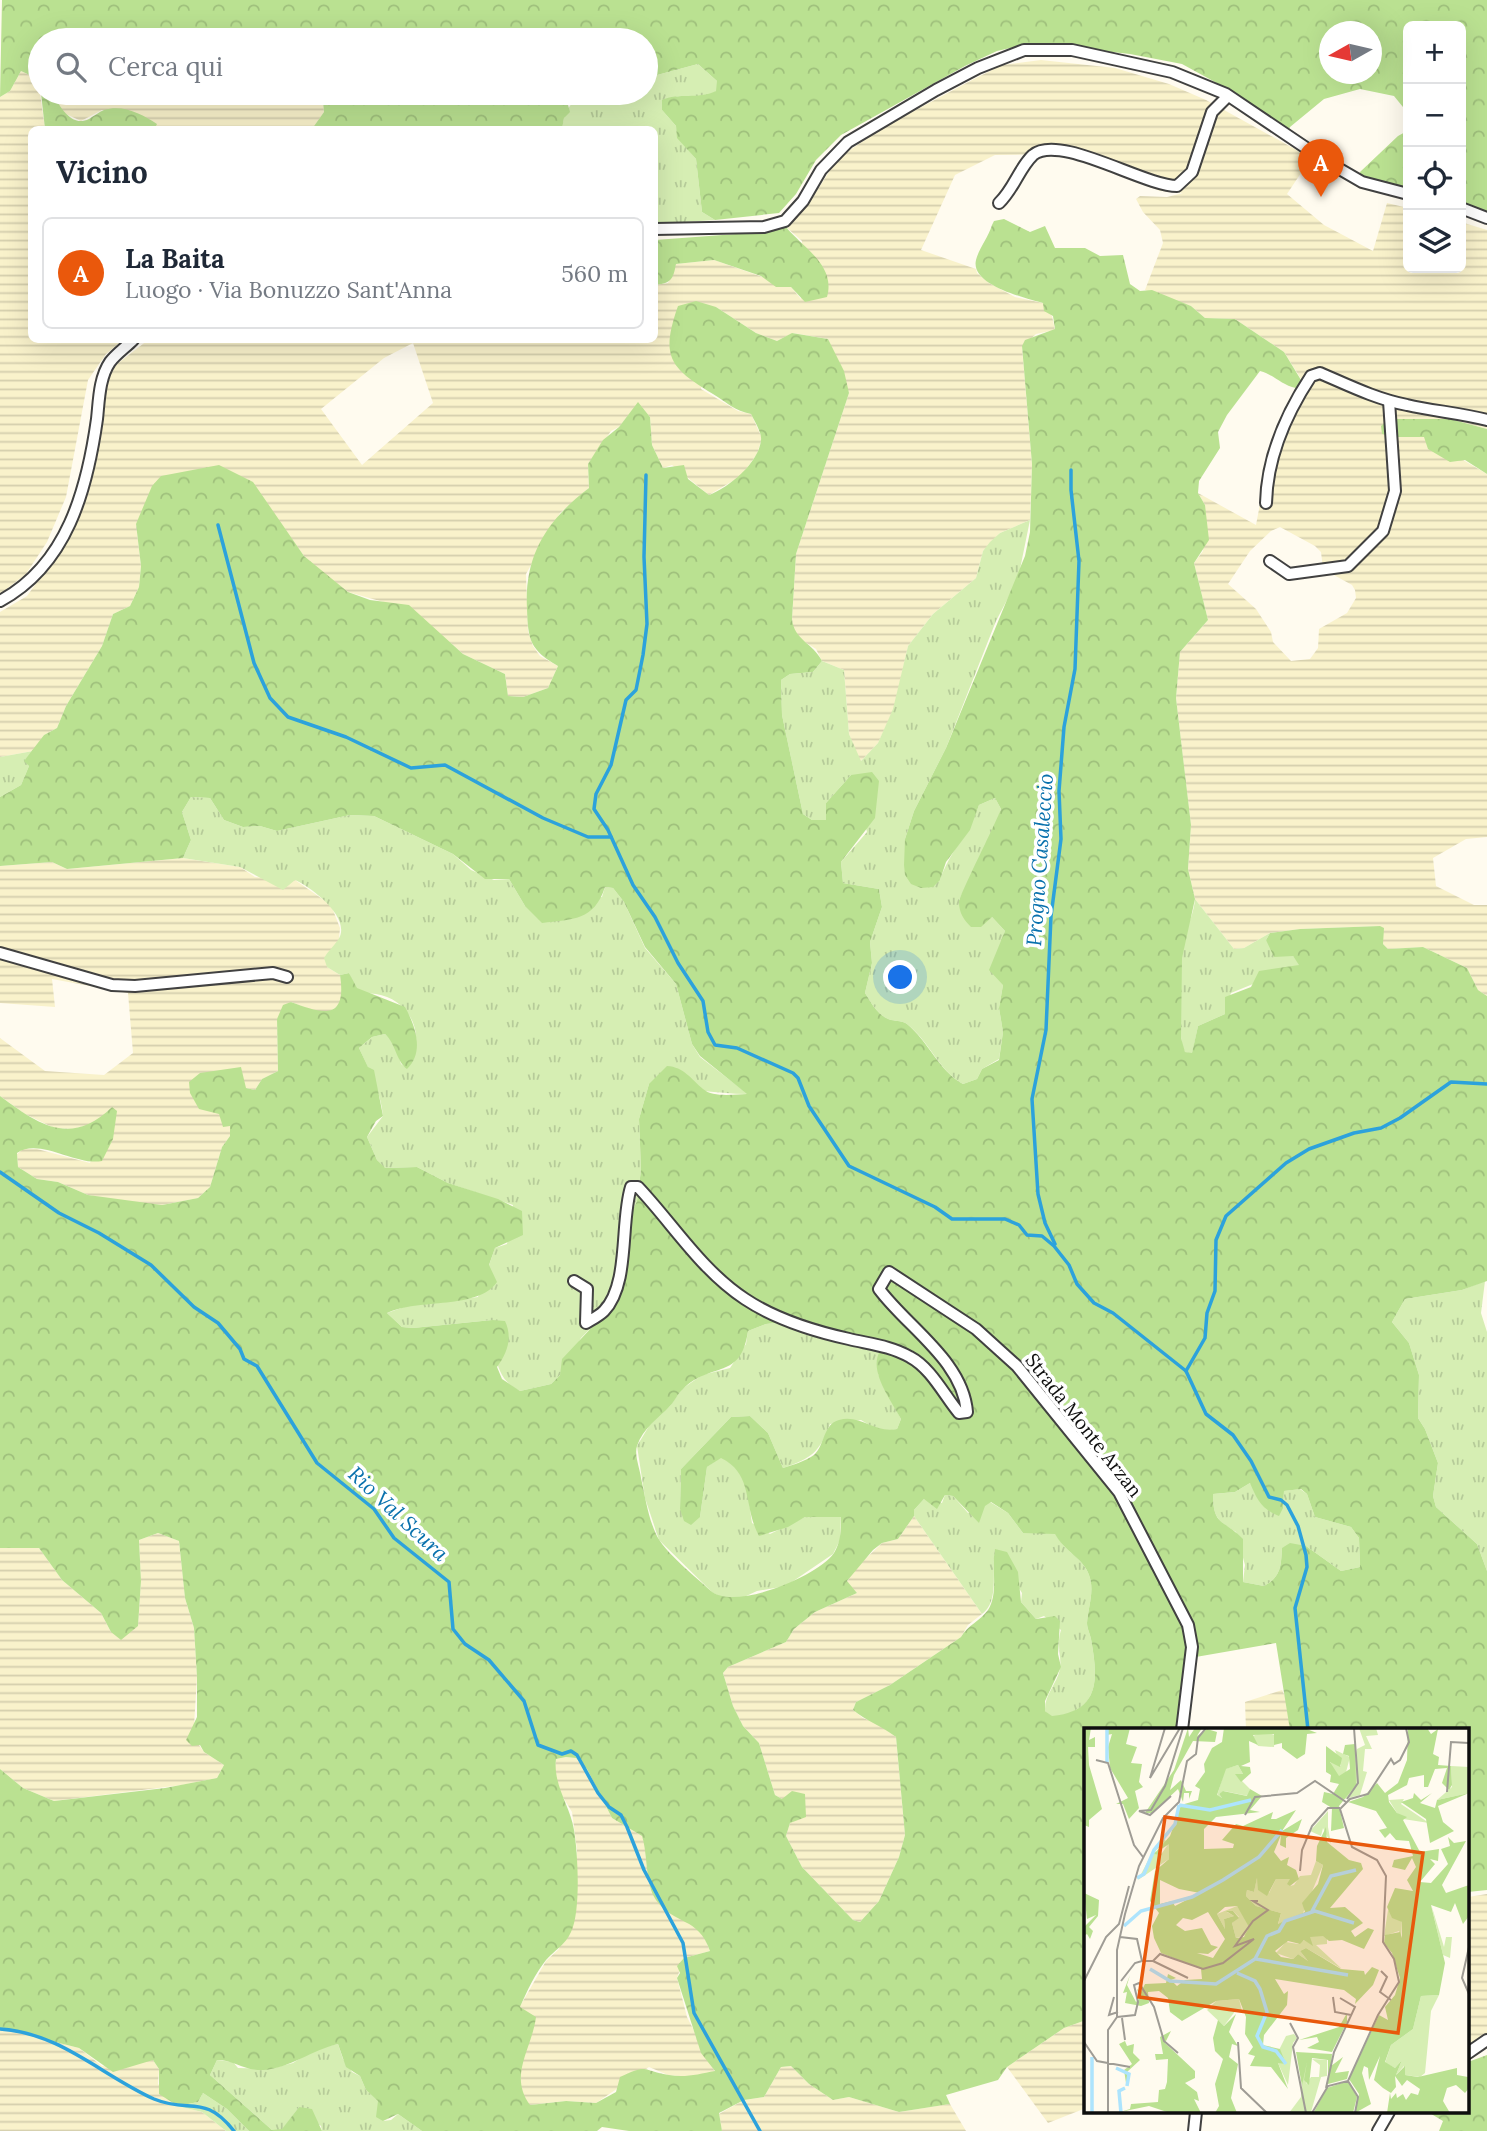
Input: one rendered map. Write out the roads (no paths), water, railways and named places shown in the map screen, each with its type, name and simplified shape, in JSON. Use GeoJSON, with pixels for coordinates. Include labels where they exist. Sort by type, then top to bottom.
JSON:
{"type":"FeatureCollection","features":[{"type":"Feature","properties":{"kind":"street"},"geometry":{"type":"LineString","coordinates":[[658,229],[764,227],[785,220],[803,201],[821,170],[848,142],[978,68],[1024,50],[1072,50],[1172,72],[1228,96],[1362,183],[1403,193]]}},
{"type":"Feature","properties":{"kind":"street"},"geometry":{"type":"LineString","coordinates":[[999,203],[1012,191],[1035,153],[1046,149],[1102,163],[1164,186],[1177,186],[1192,172],[1212,112],[1228,96]]}},
{"type":"Feature","properties":{"kind":"street"},"geometry":{"type":"LineString","coordinates":[[1466,210],[1487,218]]}},
{"type":"Feature","properties":{"kind":"street"},"geometry":{"type":"LineString","coordinates":[[0,601],[34,579],[58,547],[76,510],[89,466],[101,383],[109,362],[130,343]]}},
{"type":"Feature","properties":{"kind":"street"},"geometry":{"type":"LineString","coordinates":[[1266,503],[1267,478],[1272,456],[1311,376],[1320,373],[1389,401],[1487,420]]}},
{"type":"Feature","properties":{"kind":"street"},"geometry":{"type":"LineString","coordinates":[[1270,561],[1289,575],[1348,566],[1383,531],[1395,491],[1389,401]]}},
{"type":"Feature","properties":{"kind":"street"},"geometry":{"type":"LineString","coordinates":[[0,953],[112,985],[135,986],[273,973],[287,977]]}},
{"type":"Feature","properties":{"kind":"street","name":"Strada Monte Arzan"},"geometry":{"type":"LineString","coordinates":[[574,1281],[587,1289],[586,1324],[605,1310],[619,1282],[626,1202],[631,1186],[638,1187],[692,1252],[743,1298],[771,1313],[814,1330],[885,1346],[912,1357],[930,1374],[959,1413],[967,1412],[966,1392],[916,1327],[889,1303],[879,1289],[889,1272],[976,1329],[1017,1366],[1051,1406],[1119,1492],[1144,1538],[1159,1574],[1188,1625],[1192,1647],[1182,1728]]}},
{"type":"Feature","properties":{"kind":"street"},"geometry":{"type":"LineString","coordinates":[[1470,2052],[1487,2040]]}},
{"type":"Feature","properties":{"kind":"street"},"geometry":{"type":"LineString","coordinates":[[1378,2131],[1388,2114]]}},
{"type":"Feature","properties":{"kind":"waterway","name":"Progno Casaleccio"},"geometry":{"type":"LineString","coordinates":[[1055,1244],[1045,1223],[1038,1194],[1032,1099],[1046,1030],[1051,916],[1061,839],[1059,791],[1064,727],[1075,669],[1079,561],[1071,470]]}},
{"type":"Feature","properties":{"kind":"waterway"},"geometry":{"type":"LineString","coordinates":[[646,475],[644,557],[647,624],[643,655],[636,690],[626,700],[611,765],[596,794],[594,809],[608,830],[633,885],[655,917],[678,963],[703,1001],[708,1032],[715,1045],[737,1048],[793,1073],[798,1078],[809,1106],[849,1166],[935,1207],[952,1219],[1005,1219],[1019,1225],[1027,1235],[1042,1236],[1069,1265],[1077,1284],[1094,1303],[1113,1313],[1186,1371],[1206,1414],[1233,1435],[1251,1461],[1269,1497],[1281,1500],[1287,1505],[1298,1526],[1307,1567],[1295,1608],[1308,1728]]}},
{"type":"Feature","properties":{"kind":"waterway"},"geometry":{"type":"LineString","coordinates":[[218,525],[254,663],[270,698],[288,717],[346,737],[411,768],[445,765],[543,818],[588,837],[611,837]]}},
{"type":"Feature","properties":{"kind":"waterway"},"geometry":{"type":"LineString","coordinates":[[1186,1371],[1205,1338],[1207,1313],[1215,1291],[1216,1240],[1226,1216],[1286,1163],[1309,1149],[1354,1133],[1381,1128],[1451,1082],[1487,1084]]}},
{"type":"Feature","properties":{"kind":"waterway","name":"Rio Val Scura"},"geometry":{"type":"LineString","coordinates":[[0,1172],[59,1213],[99,1233],[151,1265],[194,1307],[218,1323],[240,1349],[244,1359],[257,1366],[317,1463],[374,1509],[394,1538],[449,1582],[453,1629],[465,1644],[489,1660],[524,1701],[538,1745],[562,1754],[571,1751],[577,1755],[598,1793],[609,1807],[621,1815],[644,1870],[683,1943],[694,2013],[760,2131]]}},
{"type":"Feature","properties":{"kind":"waterway"},"geometry":{"type":"LineString","coordinates":[[0,2029],[22,2032],[62,2047],[154,2099],[205,2108],[223,2119],[234,2131]]}},
{"type":"Feature","properties":{"kind":"place","name":"La Baita"},"geometry":{"type":"Point","coordinates":[1321,197]}}]}
